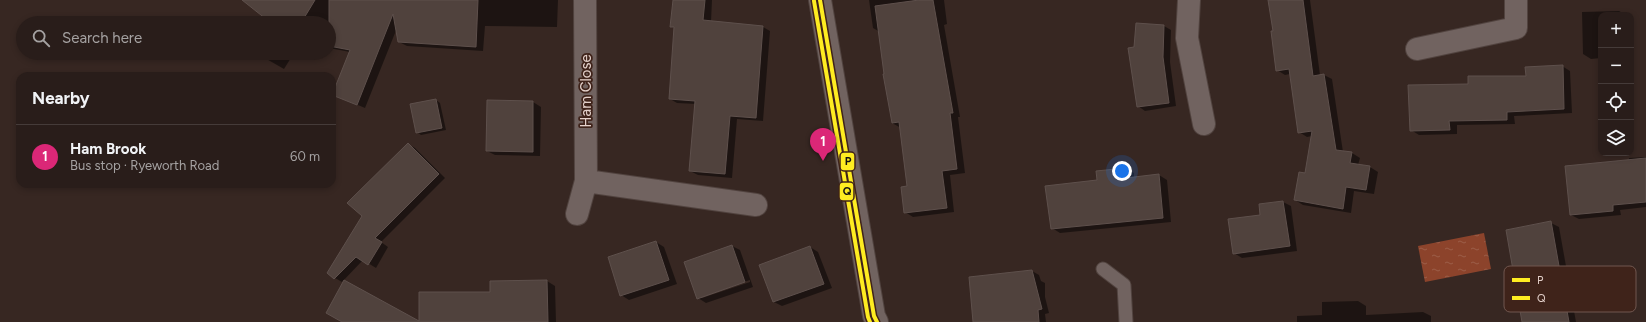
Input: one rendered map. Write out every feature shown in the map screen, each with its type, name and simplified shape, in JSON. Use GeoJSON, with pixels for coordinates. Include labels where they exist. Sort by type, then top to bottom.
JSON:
{"type":"FeatureCollection","features":[{"type":"Feature","properties":{"kind":"street","name":"Ham Close"},"geometry":{"type":"LineString","coordinates":[[577,214],[586,181],[585,0]]}},
{"type":"Feature","properties":{"kind":"street"},"geometry":{"type":"LineString","coordinates":[[820,0],[874,316],[877,322]]}},
{"type":"Feature","properties":{"kind":"street"},"geometry":{"type":"LineString","coordinates":[[1188,0],[1187,38],[1204,124]]}},
{"type":"Feature","properties":{"kind":"street"},"geometry":{"type":"LineString","coordinates":[[1416,49],[1516,28],[1516,0]]}},
{"type":"Feature","properties":{"kind":"street"},"geometry":{"type":"LineString","coordinates":[[586,181],[756,205]]}},
{"type":"Feature","properties":{"kind":"lane"},"geometry":{"type":"LineString","coordinates":[[1103,269],[1124,285],[1126,322]]}},
{"type":"Feature","properties":{"kind":"water"},"geometry":{"type":"Polygon","coordinates":[[[1484,233],[1491,269],[1425,282],[1418,246],[1484,233]]]}},
{"type":"Feature","properties":{"kind":"building"},"geometry":{"type":"Polygon","coordinates":[[[242,0],[315,0],[305,16],[262,16],[242,0]]]}},
{"type":"Feature","properties":{"kind":"building"},"geometry":{"type":"Polygon","coordinates":[[[329,0],[478,0],[476,47],[398,42],[393,14],[357,105],[336,97],[336,85],[350,50],[336,47],[336,16],[329,16],[329,0]]]}},
{"type":"Feature","properties":{"kind":"building"},"geometry":{"type":"Polygon","coordinates":[[[673,0],[705,0],[703,20],[763,26],[756,118],[730,116],[725,174],[689,171],[695,101],[669,99],[674,27],[670,27],[673,0]]]}},
{"type":"Feature","properties":{"kind":"building"},"geometry":{"type":"Polygon","coordinates":[[[919,0],[933,0],[953,113],[950,113],[957,169],[942,171],[947,208],[904,213],[901,187],[907,186],[899,122],[892,123],[883,74],[875,6],[919,0]]]}},
{"type":"Feature","properties":{"kind":"building"},"geometry":{"type":"Polygon","coordinates":[[[1268,0],[1303,0],[1313,76],[1324,74],[1336,150],[1352,152],[1350,163],[1370,166],[1366,190],[1346,187],[1343,209],[1294,200],[1299,172],[1305,173],[1312,131],[1298,133],[1289,69],[1276,71],[1271,31],[1273,31],[1268,0]]]}},
{"type":"Feature","properties":{"kind":"building"},"geometry":{"type":"Polygon","coordinates":[[[1136,23],[1164,25],[1163,57],[1169,103],[1137,107],[1128,48],[1134,47],[1136,23]]]}},
{"type":"Feature","properties":{"kind":"building"},"geometry":{"type":"Polygon","coordinates":[[[1563,65],[1564,109],[1507,112],[1507,120],[1449,121],[1450,130],[1410,131],[1408,85],[1468,84],[1468,76],[1526,76],[1525,67],[1563,65]]]}},
{"type":"Feature","properties":{"kind":"building"},"geometry":{"type":"Polygon","coordinates":[[[436,99],[442,128],[416,133],[410,104],[436,99]]]}},
{"type":"Feature","properties":{"kind":"building"},"geometry":{"type":"Polygon","coordinates":[[[487,100],[533,101],[533,152],[486,151],[487,100]]]}},
{"type":"Feature","properties":{"kind":"building"},"geometry":{"type":"Polygon","coordinates":[[[408,143],[439,174],[375,238],[382,242],[368,265],[356,257],[334,279],[327,273],[362,216],[347,203],[408,143]]]}},
{"type":"Feature","properties":{"kind":"building"},"geometry":{"type":"Polygon","coordinates":[[[1646,158],[1646,202],[1613,205],[1613,211],[1570,215],[1565,166],[1646,158]]]}},
{"type":"Feature","properties":{"kind":"building"},"geometry":{"type":"Polygon","coordinates":[[[1126,168],[1126,178],[1159,174],[1163,218],[1051,229],[1045,186],[1097,180],[1096,171],[1126,168]]]}},
{"type":"Feature","properties":{"kind":"building"},"geometry":{"type":"Polygon","coordinates":[[[1283,201],[1290,246],[1233,254],[1228,219],[1260,215],[1259,204],[1283,201]]]}},
{"type":"Feature","properties":{"kind":"building"},"geometry":{"type":"Polygon","coordinates":[[[1551,221],[1559,266],[1512,266],[1506,230],[1551,221]]]}},
{"type":"Feature","properties":{"kind":"building"},"geometry":{"type":"Polygon","coordinates":[[[656,241],[669,280],[620,296],[608,257],[656,241]]]}},
{"type":"Feature","properties":{"kind":"building"},"geometry":{"type":"Polygon","coordinates":[[[732,245],[745,282],[697,299],[684,262],[732,245]]]}},
{"type":"Feature","properties":{"kind":"building"},"geometry":{"type":"Polygon","coordinates":[[[810,246],[824,284],[773,302],[759,265],[810,246]]]}},
{"type":"Feature","properties":{"kind":"building"},"geometry":{"type":"Polygon","coordinates":[[[1032,270],[1042,309],[1038,310],[1039,322],[973,322],[969,277],[1032,270]]]}},
{"type":"Feature","properties":{"kind":"building"},"geometry":{"type":"Polygon","coordinates":[[[344,280],[419,321],[419,292],[490,292],[490,281],[547,280],[548,322],[342,322],[326,313],[344,280]]]}},
{"type":"Feature","properties":{"kind":"building"},"geometry":{"type":"Polygon","coordinates":[[[1520,312],[1567,312],[1569,322],[1522,322],[1520,312]]]}},
{"type":"Feature","properties":{"kind":"transit line","name":"P"},"geometry":{"type":"LineString","coordinates":[[820,0],[874,316],[877,322]]}},
{"type":"Feature","properties":{"kind":"transit line","name":"Q"},"geometry":{"type":"LineString","coordinates":[[814,1],[870,322]]}},
{"type":"Feature","properties":{"kind":"place","name":"Ham Brook"},"geometry":{"type":"Point","coordinates":[823,161]}}]}
